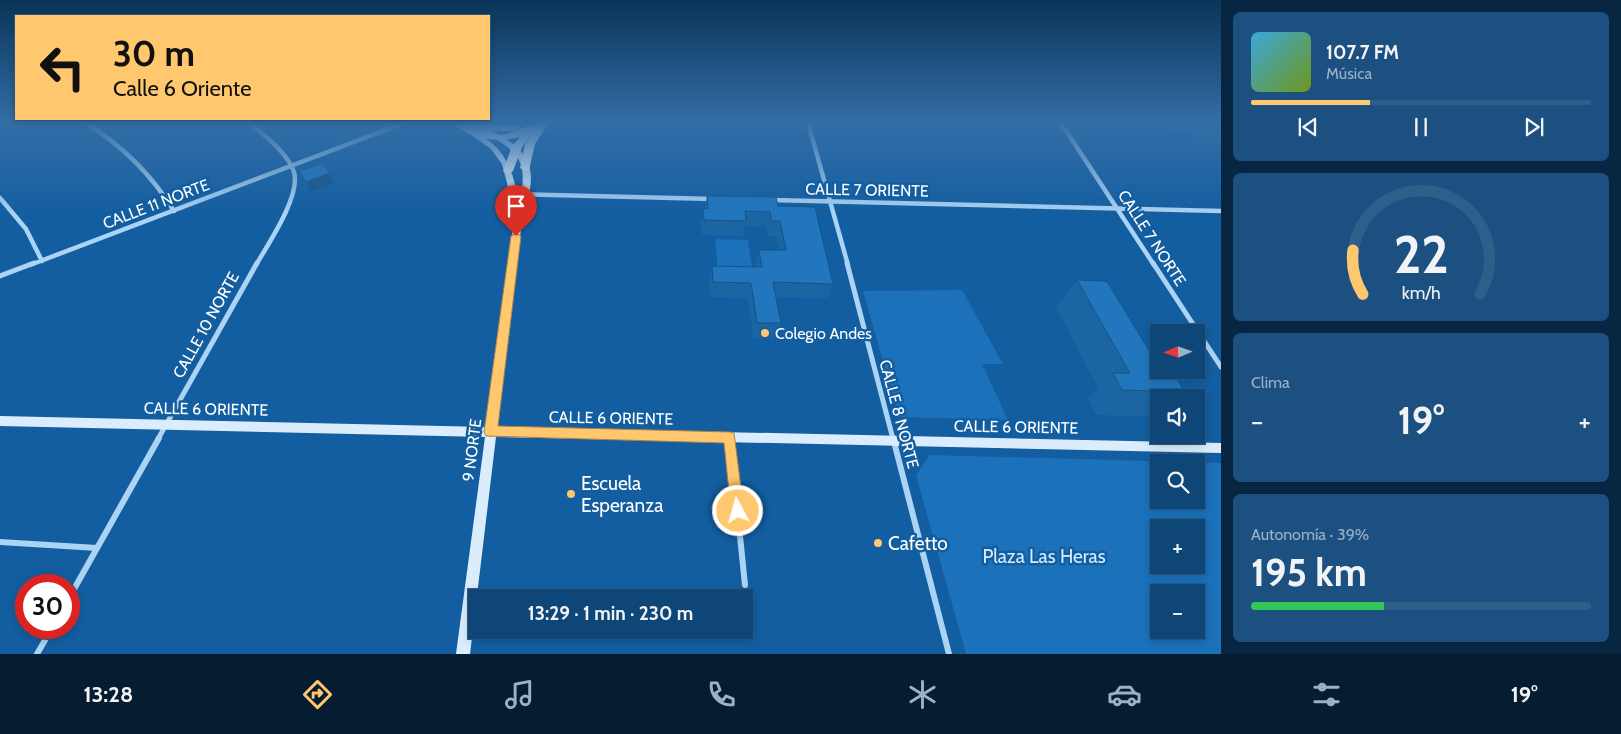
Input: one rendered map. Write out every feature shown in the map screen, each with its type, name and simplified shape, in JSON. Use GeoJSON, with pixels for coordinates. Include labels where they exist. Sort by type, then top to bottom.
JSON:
{"type":"FeatureCollection","features":[{"type":"Feature","properties":{"kind":"main road"},"geometry":{"type":"LineString","coordinates":[[500,154],[508,170]]}},
{"type":"Feature","properties":{"kind":"main road"},"geometry":{"type":"LineString","coordinates":[[508,170],[514,154]]}},
{"type":"Feature","properties":{"kind":"main road"},"geometry":{"type":"LineString","coordinates":[[519,154],[524,160],[525,168]]}},
{"type":"Feature","properties":{"kind":"main road"},"geometry":{"type":"LineString","coordinates":[[525,168],[528,154]]}},
{"type":"Feature","properties":{"kind":"main road","name":"9 NORTE"},"geometry":{"type":"LineString","coordinates":[[463,654],[518,221],[527,194],[525,168]]}},
{"type":"Feature","properties":{"kind":"main road","name":"9 NORTE"},"geometry":{"type":"LineString","coordinates":[[508,170],[518,221]]}},
{"type":"Feature","properties":{"kind":"main road","name":"CALLE 6 ORIENTE"},"geometry":{"type":"LineString","coordinates":[[0,421],[1221,448]]}},
{"type":"Feature","properties":{"kind":"street"},"geometry":{"type":"LineString","coordinates":[[127,154],[159,188],[174,211]]}},
{"type":"Feature","properties":{"kind":"street"},"geometry":{"type":"LineString","coordinates":[[281,154],[292,166]]}},
{"type":"Feature","properties":{"kind":"street","name":"CALLE 11 NORTE"},"geometry":{"type":"LineString","coordinates":[[0,276],[325,154]]}},
{"type":"Feature","properties":{"kind":"street","name":"CALLE 8 NORTE"},"geometry":{"type":"LineString","coordinates":[[817,154],[949,654]]}},
{"type":"Feature","properties":{"kind":"street","name":"CALLE 7 NORTE"},"geometry":{"type":"LineString","coordinates":[[1081,154],[1221,367]]}},
{"type":"Feature","properties":{"kind":"street","name":"CALLE 10 NORTE"},"geometry":{"type":"LineString","coordinates":[[80,578],[287,205],[295,182],[292,166]]}},
{"type":"Feature","properties":{"kind":"street"},"geometry":{"type":"LineString","coordinates":[[512,194],[721,199]]}},
{"type":"Feature","properties":{"kind":"street"},"geometry":{"type":"LineString","coordinates":[[0,198],[26,229],[42,261]]}},
{"type":"Feature","properties":{"kind":"street","name":"CALLE 7 ORIENTE"},"geometry":{"type":"LineString","coordinates":[[771,200],[1221,212]]}},
{"type":"Feature","properties":{"kind":"street"},"geometry":{"type":"LineString","coordinates":[[730,437],[745,585]]}},
{"type":"Feature","properties":{"kind":"street"},"geometry":{"type":"LineString","coordinates":[[0,542],[97,548]]}},
{"type":"Feature","properties":{"kind":"street"},"geometry":{"type":"LineString","coordinates":[[37,654],[46,639]]}},
{"type":"Feature","properties":{"kind":"green space"},"geometry":{"type":"Polygon","coordinates":[[[715,239],[748,240],[754,281],[719,280],[715,239]]]}},
{"type":"Feature","properties":{"kind":"green space"},"geometry":{"type":"Polygon","coordinates":[[[962,290],[1003,364],[982,364],[1008,420],[899,417],[863,291],[962,290]]]}},
{"type":"Feature","properties":{"kind":"green space","name":"Plaza Las Heras"},"geometry":{"type":"Polygon","coordinates":[[[930,455],[1150,461],[1150,509],[1205,509],[1205,462],[1221,463],[1221,654],[966,654],[916,475],[930,455]]]}},
{"type":"Feature","properties":{"kind":"building"},"geometry":{"type":"Polygon","coordinates":[[[323,163],[330,173],[306,182],[299,171],[323,163]]]}},
{"type":"Feature","properties":{"kind":"building"},"geometry":{"type":"Polygon","coordinates":[[[707,196],[776,197],[778,206],[815,207],[833,284],[773,282],[781,323],[757,323],[751,283],[713,282],[712,266],[762,267],[759,250],[786,250],[780,221],[771,221],[770,212],[745,211],[746,221],[704,220],[703,208],[708,209],[707,196]]]}},
{"type":"Feature","properties":{"kind":"building"},"geometry":{"type":"Polygon","coordinates":[[[1077,280],[1105,281],[1108,283],[1150,352],[1150,379],[1177,379],[1183,389],[1122,390],[1113,373],[1130,373],[1077,280]]]}},
{"type":"Feature","properties":{"kind":"place","name":"Colegio Andes"},"geometry":{"type":"Point","coordinates":[765,333]}},
{"type":"Feature","properties":{"kind":"place","name":"Escuela Esperanza"},"geometry":{"type":"Point","coordinates":[571,494]}},
{"type":"Feature","properties":{"kind":"place","name":"Cafetto"},"geometry":{"type":"Point","coordinates":[878,543]}},
{"type":"Feature","properties":{"kind":"route"},"geometry":{"type":"LineString","coordinates":[[516,236],[491,432],[730,437],[738,511]]}}]}
